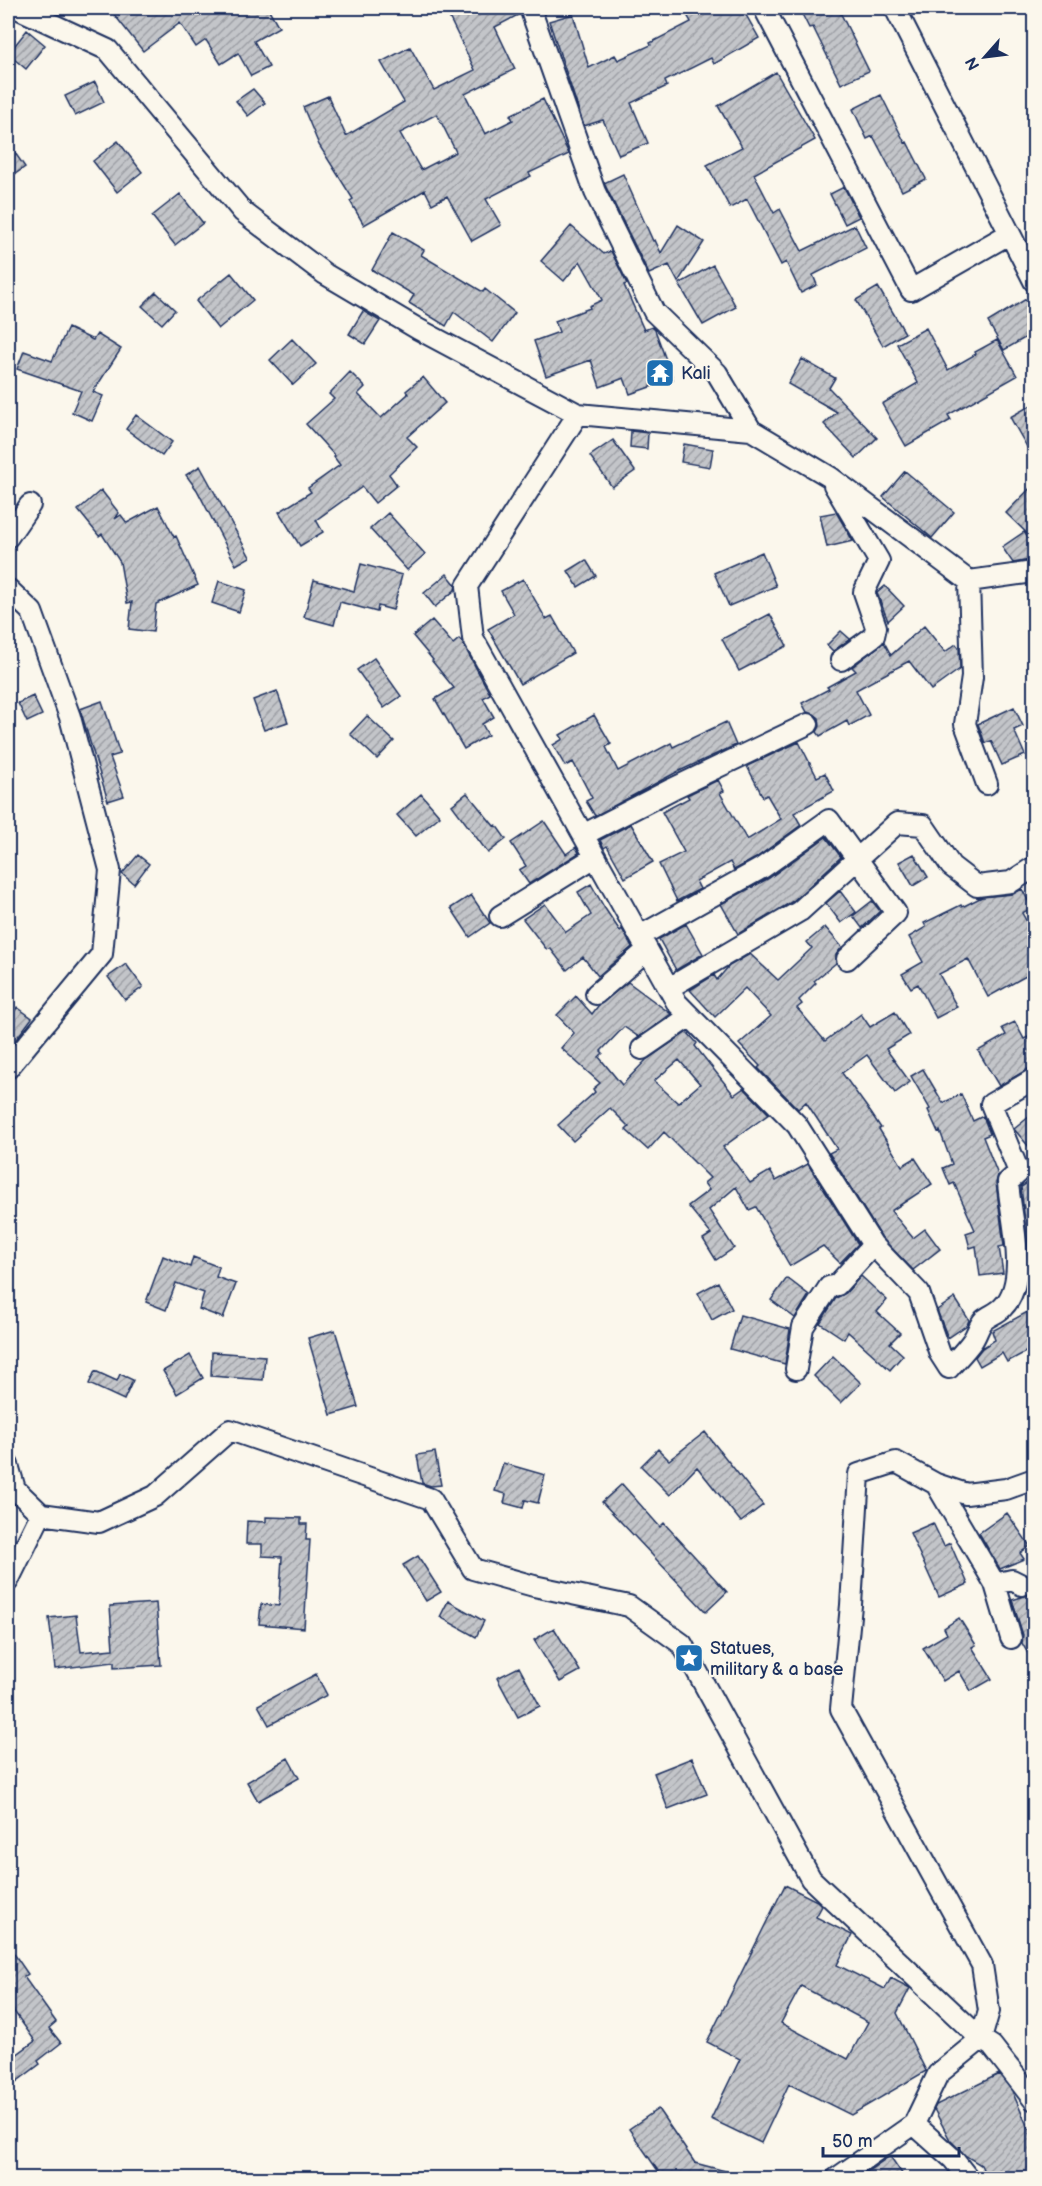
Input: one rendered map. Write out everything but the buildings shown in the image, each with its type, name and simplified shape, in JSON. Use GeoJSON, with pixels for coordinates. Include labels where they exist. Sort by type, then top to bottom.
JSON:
{"type":"FeatureCollection","features":[{"type":"Feature","properties":{"kind":"street"},"geometry":{"type":"LineString","coordinates":[[17,8],[108,50],[243,212],[325,274],[418,329],[578,414],[751,430],[830,477],[969,582],[1035,572]]}},
{"type":"Feature","properties":{"kind":"street"},"geometry":{"type":"LineString","coordinates":[[530,8],[595,192],[654,312],[717,373],[751,430]]}},
{"type":"Feature","properties":{"kind":"street"},"geometry":{"type":"LineString","coordinates":[[764,8],[911,290],[1009,234]]}},
{"type":"Feature","properties":{"kind":"street"},"geometry":{"type":"LineString","coordinates":[[895,8],[1035,281]]}},
{"type":"Feature","properties":{"kind":"street"},"geometry":{"type":"LineString","coordinates":[[578,414],[467,586],[473,638],[677,1003],[797,1125],[873,1245],[919,1293],[940,1354],[949,1368],[972,1341],[983,1321],[1004,1307],[1011,1294],[1017,1273],[1017,1241],[1009,1204],[1008,1182],[1019,1172],[992,1104],[1035,1079]]}},
{"type":"Feature","properties":{"kind":"street"},"geometry":{"type":"LineString","coordinates":[[830,477],[879,561],[864,592],[876,627],[874,636],[841,660]]}},
{"type":"Feature","properties":{"kind":"street"},"geometry":{"type":"LineString","coordinates":[[8,537],[30,505]]}},
{"type":"Feature","properties":{"kind":"street"},"geometry":{"type":"LineString","coordinates":[[969,582],[972,677],[965,724],[987,784]]}},
{"type":"Feature","properties":{"kind":"street"},"geometry":{"type":"LineString","coordinates":[[8,589],[32,612],[70,717],[110,870],[102,954],[8,1068]]}},
{"type":"Feature","properties":{"kind":"street"},"geometry":{"type":"LineString","coordinates":[[583,835],[672,789],[808,724]]}},
{"type":"Feature","properties":{"kind":"street"},"geometry":{"type":"LineString","coordinates":[[596,994],[644,943],[762,868],[829,820],[896,913],[847,959]]}},
{"type":"Feature","properties":{"kind":"street"},"geometry":{"type":"LineString","coordinates":[[669,988],[800,911],[897,823],[923,825],[951,866],[977,886],[1011,882],[1035,867]]}},
{"type":"Feature","properties":{"kind":"street"},"geometry":{"type":"LineString","coordinates":[[500,916],[596,857]]}},
{"type":"Feature","properties":{"kind":"street"},"geometry":{"type":"LineString","coordinates":[[642,1049],[690,1016]]}},
{"type":"Feature","properties":{"kind":"street"},"geometry":{"type":"LineString","coordinates":[[1013,1154],[1029,1170],[1035,1165]]}},
{"type":"Feature","properties":{"kind":"street"},"geometry":{"type":"LineString","coordinates":[[796,1369],[803,1327],[829,1287],[837,1286],[873,1245]]}},
{"type":"Feature","properties":{"kind":"street"},"geometry":{"type":"LineString","coordinates":[[1017,1273],[1035,1262]]}},
{"type":"Feature","properties":{"kind":"street"},"geometry":{"type":"LineString","coordinates":[[8,1465],[15,1489],[40,1514],[99,1522],[154,1496],[230,1430],[431,1498],[473,1569],[534,1586],[629,1606],[682,1644],[811,1879],[981,2039],[992,2046],[1035,2100]]}},
{"type":"Feature","properties":{"kind":"street"},"geometry":{"type":"LineString","coordinates":[[837,2178],[914,2124],[938,2074],[981,2039],[989,2011],[982,1965],[841,1709],[851,1605],[859,1474],[896,1462],[936,1484],[966,1494],[1006,1489],[1035,1479]]}},
{"type":"Feature","properties":{"kind":"street"},"geometry":{"type":"LineString","coordinates":[[936,1484],[995,1584],[1011,1638]]}},
{"type":"Feature","properties":{"kind":"street"},"geometry":{"type":"LineString","coordinates":[[8,1581],[40,1514]]}},
{"type":"Feature","properties":{"kind":"street"},"geometry":{"type":"LineString","coordinates":[[995,1584],[1012,1580],[1022,1585]]}},
{"type":"Feature","properties":{"kind":"street"},"geometry":{"type":"LineString","coordinates":[[914,2124],[953,2159],[968,2178]]}},
{"type":"Feature","properties":{"kind":"place","name":"Kali"},"geometry":{"type":"Point","coordinates":[660,373]}},
{"type":"Feature","properties":{"kind":"place","name":"Statues, military & a base"},"geometry":{"type":"Point","coordinates":[689,1658]}}]}
